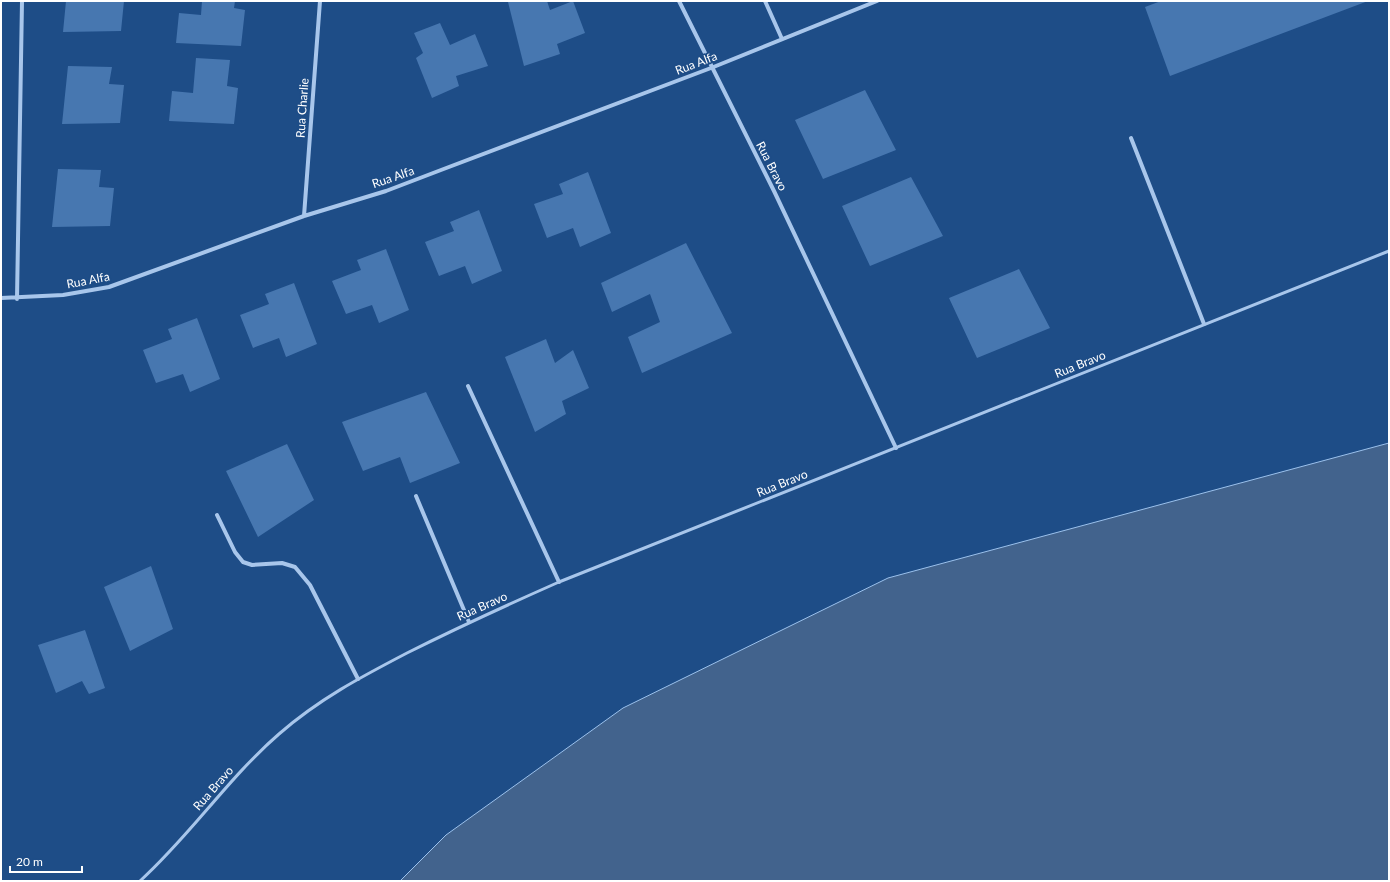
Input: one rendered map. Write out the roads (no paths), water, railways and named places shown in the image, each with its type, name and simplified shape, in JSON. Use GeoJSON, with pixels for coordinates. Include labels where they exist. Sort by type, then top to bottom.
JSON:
{"type":"FeatureCollection","features":[{"type":"Feature","properties":{"kind":"street"},"geometry":{"type":"LineString","coordinates":[[18,298],[22,1]]}},
{"type":"Feature","properties":{"kind":"street","name":"Rua Charlie"},"geometry":{"type":"LineString","coordinates":[[304,216],[320,1]]}},
{"type":"Feature","properties":{"kind":"street","name":"Rua Bravo"},"geometry":{"type":"LineString","coordinates":[[679,1],[711,68],[774,191],[896,448]]}},
{"type":"Feature","properties":{"kind":"street"},"geometry":{"type":"LineString","coordinates":[[765,1],[782,39]]}},
{"type":"Feature","properties":{"kind":"street","name":"Rua Alfa"},"geometry":{"type":"LineString","coordinates":[[1,298],[63,295],[109,287],[304,216],[406,183],[711,68],[877,1]]}},
{"type":"Feature","properties":{"kind":"street"},"geometry":{"type":"LineString","coordinates":[[1131,138],[1204,324]]}},
{"type":"Feature","properties":{"kind":"street"},"geometry":{"type":"LineString","coordinates":[[468,386],[559,582]]}},
{"type":"Feature","properties":{"kind":"street"},"geometry":{"type":"LineString","coordinates":[[416,496],[469,622]]}},
{"type":"Feature","properties":{"kind":"street"},"geometry":{"type":"LineString","coordinates":[[217,515],[235,552],[243,562],[252,565],[282,563],[295,568],[310,585],[358,679]]}},
{"type":"Feature","properties":{"kind":"lane","name":"Rua Bravo"},"geometry":{"type":"LineString","coordinates":[[140,881],[246,766],[279,734],[324,698],[469,622],[559,582],[1389,251]]}},
{"type":"Feature","properties":{"kind":"water"},"geometry":{"type":"Polygon","coordinates":[[[1389,443],[1389,881],[400,881],[446,835],[623,708],[888,578],[1389,443]]]}}]}
